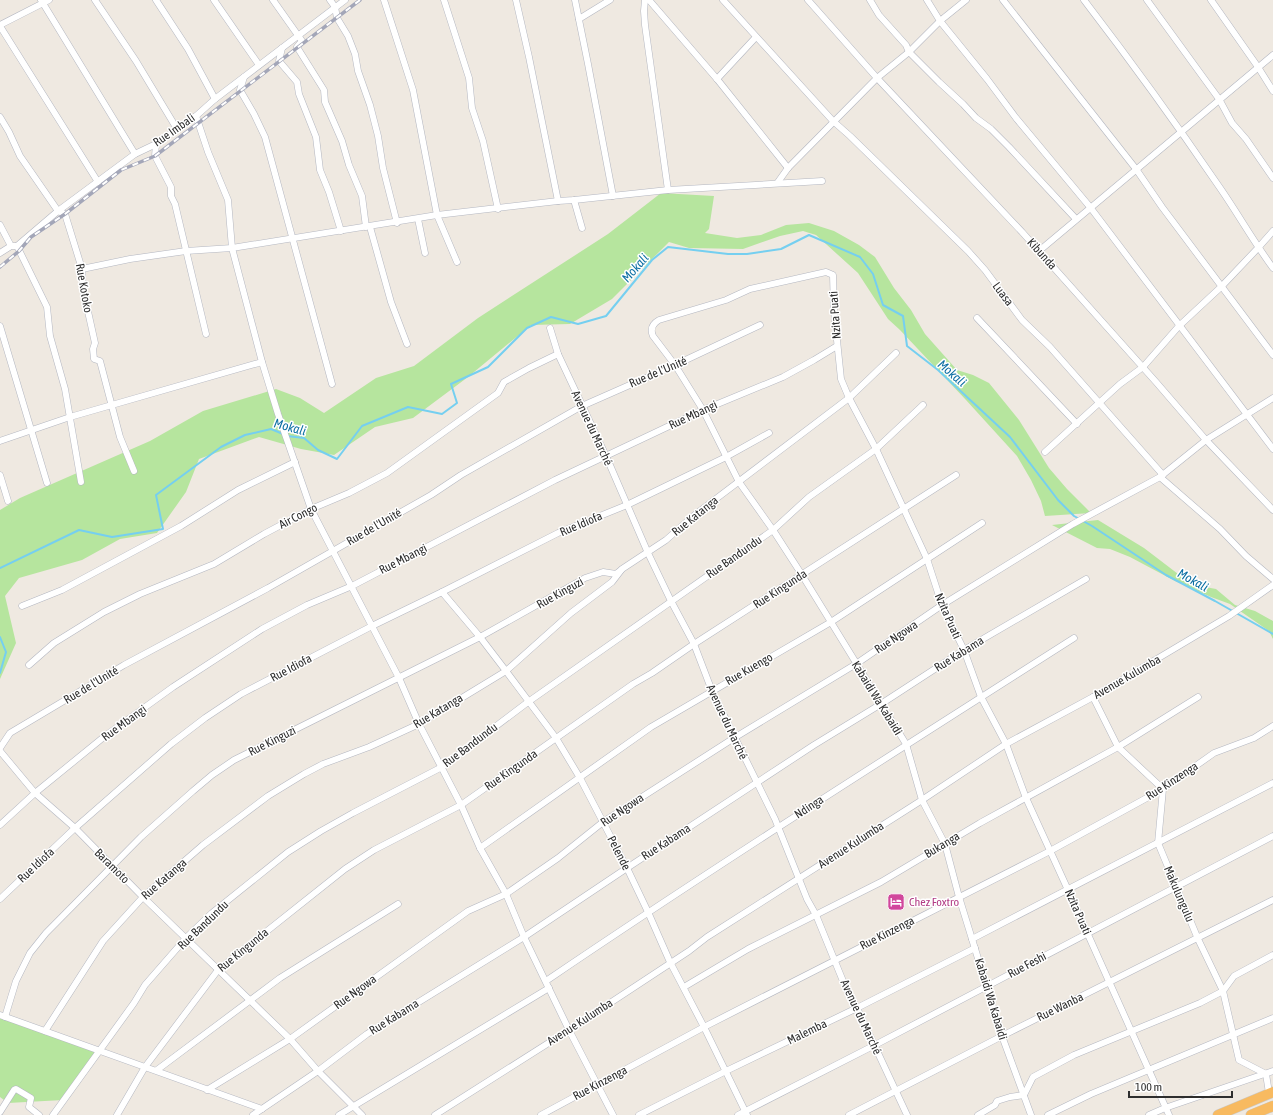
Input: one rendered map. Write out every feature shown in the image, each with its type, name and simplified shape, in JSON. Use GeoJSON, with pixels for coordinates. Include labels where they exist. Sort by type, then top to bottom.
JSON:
{"type":"FeatureCollection","features":[{"type":"Feature","properties":{"kind":"highway"},"geometry":{"type":"LineString","coordinates":[[1218,1115],[1272,1094]]}},
{"type":"Feature","properties":{"kind":"highway"},"geometry":{"type":"LineString","coordinates":[[1230,1115],[1272,1094]]}},
{"type":"Feature","properties":{"kind":"highway"},"geometry":{"type":"LineString","coordinates":[[1251,1115],[1273,1106]]}},
{"type":"Feature","properties":{"kind":"highway"},"geometry":{"type":"LineString","coordinates":[[1268,1115],[1273,1113]]}},
{"type":"Feature","properties":{"kind":"street"},"geometry":{"type":"LineString","coordinates":[[95,0],[136,61],[177,129]]}},
{"type":"Feature","properties":{"kind":"street"},"geometry":{"type":"LineString","coordinates":[[156,0],[188,50],[215,99]]}},
{"type":"Feature","properties":{"kind":"street"},"geometry":{"type":"LineString","coordinates":[[214,0],[259,65]]}},
{"type":"Feature","properties":{"kind":"street"},"geometry":{"type":"LineString","coordinates":[[273,0],[302,41],[297,47],[324,90],[325,102],[330,116],[342,141],[349,165],[362,196],[368,227],[391,302],[407,344]]}},
{"type":"Feature","properties":{"kind":"street"},"geometry":{"type":"LineString","coordinates":[[330,0],[335,7],[337,18],[348,36],[355,54],[358,71],[370,105],[378,136],[383,168],[397,222]]}},
{"type":"Feature","properties":{"kind":"street","name":"Rue Imbali"},"geometry":{"type":"LineString","coordinates":[[0,253],[14,246],[135,154],[156,144],[196,116],[215,99],[345,0]]}},
{"type":"Feature","properties":{"kind":"street"},"geometry":{"type":"LineString","coordinates":[[384,0],[413,90],[437,215],[457,262]]}},
{"type":"Feature","properties":{"kind":"street"},"geometry":{"type":"LineString","coordinates":[[444,0],[469,78],[472,108],[483,141],[498,208]]}},
{"type":"Feature","properties":{"kind":"street"},"geometry":{"type":"LineString","coordinates":[[517,0],[558,201]]}},
{"type":"Feature","properties":{"kind":"street"},"geometry":{"type":"LineString","coordinates":[[575,0],[613,196]]}},
{"type":"Feature","properties":{"kind":"street"},"geometry":{"type":"LineString","coordinates":[[579,18],[610,0]]}},
{"type":"Feature","properties":{"kind":"street"},"geometry":{"type":"LineString","coordinates":[[645,0],[645,25],[668,190]]}},
{"type":"Feature","properties":{"kind":"street"},"geometry":{"type":"LineString","coordinates":[[649,0],[717,79],[788,168]]}},
{"type":"Feature","properties":{"kind":"street","name":"Luasa"},"geometry":{"type":"LineString","coordinates":[[723,0],[833,121],[968,251],[1022,320],[1050,348],[1162,476],[1220,529],[1246,556],[1273,578]]}},
{"type":"Feature","properties":{"kind":"street","name":"Kibunda"},"geometry":{"type":"LineString","coordinates":[[808,0],[877,78],[950,154],[1039,251],[1206,440],[1273,510]]}},
{"type":"Feature","properties":{"kind":"street"},"geometry":{"type":"LineString","coordinates":[[870,0],[879,15],[906,45],[909,52],[976,118],[1005,142],[1076,219]]}},
{"type":"Feature","properties":{"kind":"street"},"geometry":{"type":"LineString","coordinates":[[927,0],[940,21],[987,79],[1016,118],[1090,207],[1273,449]]}},
{"type":"Feature","properties":{"kind":"street"},"geometry":{"type":"LineString","coordinates":[[778,182],[788,168],[877,78],[909,52],[940,21],[966,0]]}},
{"type":"Feature","properties":{"kind":"street"},"geometry":{"type":"LineString","coordinates":[[1003,0],[1136,169],[1162,207],[1273,355]]}},
{"type":"Feature","properties":{"kind":"street"},"geometry":{"type":"LineString","coordinates":[[1084,0],[1182,133],[1239,215],[1258,248],[1273,268]]}},
{"type":"Feature","properties":{"kind":"street"},"geometry":{"type":"LineString","coordinates":[[1147,0],[1219,99],[1232,123],[1246,139],[1273,178]]}},
{"type":"Feature","properties":{"kind":"street"},"geometry":{"type":"LineString","coordinates":[[1211,0],[1273,91]]}},
{"type":"Feature","properties":{"kind":"street"},"geometry":{"type":"LineString","coordinates":[[98,182],[0,26],[44,1],[135,154]]}},
{"type":"Feature","properties":{"kind":"street"},"geometry":{"type":"LineString","coordinates":[[717,79],[756,37]]}},
{"type":"Feature","properties":{"kind":"street"},"geometry":{"type":"LineString","coordinates":[[282,48],[279,61],[298,82],[299,94],[316,137],[320,170],[329,192],[341,231]]}},
{"type":"Feature","properties":{"kind":"street"},"geometry":{"type":"LineString","coordinates":[[1039,251],[1136,169],[1182,133],[1219,99],[1273,55]]}},
{"type":"Feature","properties":{"kind":"street"},"geometry":{"type":"LineString","coordinates":[[244,77],[240,90],[254,114],[264,137],[332,384]]}},
{"type":"Feature","properties":{"kind":"street"},"geometry":{"type":"LineString","coordinates":[[196,116],[208,152],[228,200],[232,248],[262,362],[311,509],[334,550],[399,678],[419,724],[461,805],[480,848],[506,894],[524,937],[569,1030],[613,1115]]}},
{"type":"Feature","properties":{"kind":"street","name":"Rue Kotoko"},"geometry":{"type":"LineString","coordinates":[[0,117],[20,156],[58,212],[64,214],[82,269],[83,289],[95,343],[93,350],[94,358],[100,361],[120,437],[134,471]]}},
{"type":"Feature","properties":{"kind":"street"},"geometry":{"type":"LineString","coordinates":[[156,144],[155,156],[171,187],[171,196],[175,204],[206,334]]}},
{"type":"Feature","properties":{"kind":"street"},"geometry":{"type":"LineString","coordinates":[[82,269],[130,259],[186,251],[232,248],[437,215],[668,190],[778,182],[822,181]]}},
{"type":"Feature","properties":{"kind":"street"},"geometry":{"type":"LineString","coordinates":[[574,200],[582,228]]}},
{"type":"Feature","properties":{"kind":"street"},"geometry":{"type":"LineString","coordinates":[[418,219],[425,253]]}},
{"type":"Feature","properties":{"kind":"street"},"geometry":{"type":"LineString","coordinates":[[0,225],[14,246],[47,307],[50,336],[59,365],[82,482]]}},
{"type":"Feature","properties":{"kind":"street"},"geometry":{"type":"LineString","coordinates":[[1045,452],[1120,384],[1143,367],[1179,326],[1221,287],[1273,231]]}},
{"type":"Feature","properties":{"kind":"street","name":"Nzita Puati"},"geometry":{"type":"LineString","coordinates":[[659,320],[726,300],[750,289],[826,272],[833,274],[837,346],[841,379],[848,398],[876,449],[927,559],[942,605],[964,650],[981,697],[1006,744],[1026,798],[1169,1115]]}},
{"type":"Feature","properties":{"kind":"street"},"geometry":{"type":"LineString","coordinates":[[976,318],[1077,424]]}},
{"type":"Feature","properties":{"kind":"street","name":"Kabaidi Wa Kabaidi"},"geometry":{"type":"LineString","coordinates":[[659,320],[654,322],[651,327],[653,336],[675,366],[703,410],[739,482],[773,530],[802,575],[906,744],[922,800],[945,844],[959,897],[1002,1036],[1031,1115]]}},
{"type":"Feature","properties":{"kind":"street","name":"Rue de l'Unité"},"geometry":{"type":"LineString","coordinates":[[0,749],[10,733],[104,677],[268,588],[431,495],[461,475],[582,406],[675,366],[760,325]]}},
{"type":"Feature","properties":{"kind":"street"},"geometry":{"type":"LineString","coordinates":[[0,326],[47,483]]}},
{"type":"Feature","properties":{"kind":"street","name":"Avenue du Marché"},"geometry":{"type":"LineString","coordinates":[[550,328],[558,354],[606,456],[648,553],[694,644],[712,691],[775,819],[807,899],[816,914],[845,986],[875,1045],[907,1115]]}},
{"type":"Feature","properties":{"kind":"street","name":"Rue Mbangi"},"geometry":{"type":"LineString","coordinates":[[0,825],[35,793],[105,736],[173,687],[262,629],[307,605],[352,586],[555,480],[703,410],[783,377],[837,346]]}},
{"type":"Feature","properties":{"kind":"street","name":"Rue Katanga"},"geometry":{"type":"LineString","coordinates":[[45,1031],[103,941],[143,897],[203,845],[268,796],[304,774],[323,764],[369,747],[419,724],[506,671],[571,613],[612,582],[622,569],[648,553],[848,398],[896,353]]}},
{"type":"Feature","properties":{"kind":"street","name":"Air Congo"},"geometry":{"type":"LineString","coordinates":[[29,665],[54,643],[104,612],[140,594],[214,564],[264,534],[311,509],[349,493],[387,473],[498,393],[504,382],[558,354]]}},
{"type":"Feature","properties":{"kind":"street"},"geometry":{"type":"LineString","coordinates":[[0,442],[70,417],[262,362]]}},
{"type":"Feature","properties":{"kind":"street","name":"Rue Ngowa"},"geometry":{"type":"LineString","coordinates":[[207,1090],[290,1039],[468,911],[506,894],[558,858],[603,822],[734,738],[856,664],[942,605],[1045,541],[1073,524],[1162,476],[1206,440],[1273,398]]}},
{"type":"Feature","properties":{"kind":"street","name":"Rue Bandundu"},"geometry":{"type":"LineString","coordinates":[[52,1115],[134,1003],[145,985],[186,938],[212,913],[288,852],[321,831],[442,767],[528,702],[773,530],[809,497],[876,449],[923,405]]}},
{"type":"Feature","properties":{"kind":"street","name":"Rue Idiofa"},"geometry":{"type":"LineString","coordinates":[[0,899],[75,828],[171,744],[205,718],[241,694],[372,626],[558,533],[627,505],[726,457],[769,433]]}},
{"type":"Feature","properties":{"kind":"street"},"geometry":{"type":"LineString","coordinates":[[22,606],[62,590],[181,526],[238,490],[295,462]]}},
{"type":"Feature","properties":{"kind":"street"},"geometry":{"type":"LineString","coordinates":[[0,475],[8,501]]}},
{"type":"Feature","properties":{"kind":"street","name":"Rue Kingunda"},"geometry":{"type":"LineString","coordinates":[[117,1115],[145,1067],[218,970],[345,869],[374,850],[461,805],[633,684],[956,475]]}},
{"type":"Feature","properties":{"kind":"street","name":"Rue Kuengo"},"geometry":{"type":"LineString","coordinates":[[480,848],[652,727],[831,622],[982,523]]}},
{"type":"Feature","properties":{"kind":"street","name":"Rue Kinguzi"},"geometry":{"type":"LineString","coordinates":[[2,1016],[16,981],[30,952],[51,928],[141,837],[212,775],[234,760],[480,637],[585,578],[603,572],[616,574],[622,569]]}},
{"type":"Feature","properties":{"kind":"street","name":"Rue Kabama"},"geometry":{"type":"LineString","coordinates":[[253,1115],[318,1071],[367,1034],[524,937],[814,745],[881,704],[964,650],[1086,579]]}},
{"type":"Feature","properties":{"kind":"street","name":"Avenue Kulumba"},"geometry":{"type":"LineString","coordinates":[[434,1115],[569,1030],[670,962],[689,951],[706,937],[922,800],[1006,744],[1093,697],[1229,616],[1273,585]]}},
{"type":"Feature","properties":{"kind":"street","name":"Pelende"},"geometry":{"type":"LineString","coordinates":[[442,592],[480,637],[556,738],[580,778],[627,868],[670,962],[684,987],[746,1113]]}},
{"type":"Feature","properties":{"kind":"street","name":"Ndinga"},"geometry":{"type":"LineString","coordinates":[[546,981],[778,827],[1074,638]]}},
{"type":"Feature","properties":{"kind":"street"},"geometry":{"type":"LineString","coordinates":[[1093,697],[1118,747],[1163,789]]}},
{"type":"Feature","properties":{"kind":"street","name":"Bukanga"},"geometry":{"type":"LineString","coordinates":[[684,987],[748,949],[881,882],[980,823],[1118,747],[1198,697]]}},
{"type":"Feature","properties":{"kind":"street","name":"Rue Kinzenga"},"geometry":{"type":"LineString","coordinates":[[541,1115],[704,1027],[1050,851],[1163,789],[1214,753],[1254,738],[1273,726]]}},
{"type":"Feature","properties":{"kind":"street","name":"Baramoto"},"geometry":{"type":"LineString","coordinates":[[0,749],[35,793],[75,828],[112,867],[290,1039],[318,1071],[362,1115]]}},
{"type":"Feature","properties":{"kind":"street"},"geometry":{"type":"LineString","coordinates":[[972,939],[1273,783]]}},
{"type":"Feature","properties":{"kind":"street","name":"Makulungulu"},"geometry":{"type":"LineString","coordinates":[[1163,789],[1158,843],[1198,939],[1223,992],[1239,1060],[1266,1074]]}},
{"type":"Feature","properties":{"kind":"street","name":"Rue Feshi"},"geometry":{"type":"LineString","coordinates":[[738,1115],[746,1113],[1273,836]]}},
{"type":"Feature","properties":{"kind":"street","name":"Rue Wanba"},"geometry":{"type":"LineString","coordinates":[[849,1115],[1002,1036],[1198,939],[1273,900]]}},
{"type":"Feature","properties":{"kind":"street"},"geometry":{"type":"LineString","coordinates":[[157,1070],[280,978],[398,904]]}},
{"type":"Feature","properties":{"kind":"street","name":"Malemba"},"geometry":{"type":"LineString","coordinates":[[639,1115],[857,1008],[975,948]]}},
{"type":"Feature","properties":{"kind":"street"},"geometry":{"type":"LineString","coordinates":[[978,1115],[995,1104],[997,1101],[1010,1096],[1024,1095],[1033,1077],[1074,1055],[1177,1013],[1223,992],[1234,976],[1273,955]]}},
{"type":"Feature","properties":{"kind":"street"},"geometry":{"type":"LineString","coordinates":[[339,1115],[549,988]]}},
{"type":"Feature","properties":{"kind":"street"},"geometry":{"type":"LineString","coordinates":[[2,1016],[157,1070],[207,1090],[262,1109]]}},
{"type":"Feature","properties":{"kind":"street"},"geometry":{"type":"LineString","coordinates":[[1048,1115],[1091,1094],[1273,1018]]}},
{"type":"Feature","properties":{"kind":"street"},"geometry":{"type":"LineString","coordinates":[[1149,1115],[1165,1108],[1273,1071]]}},
{"type":"Feature","properties":{"kind":"street"},"geometry":{"type":"LineString","coordinates":[[1266,1074],[1272,1094]]}},
{"type":"Feature","properties":{"kind":"street"},"geometry":{"type":"LineString","coordinates":[[0,1112],[14,1090],[16,1090],[31,1098],[28,1107],[39,1115]]}},
{"type":"Feature","properties":{"kind":"green space"},"geometry":{"type":"Polygon","coordinates":[[[661,193],[714,196],[709,229],[705,233],[737,238],[761,235],[786,225],[809,223],[834,231],[859,245],[875,257],[894,288],[911,310],[925,334],[957,370],[973,375],[989,383],[1019,420],[1049,468],[1091,513],[1045,516],[1041,501],[1017,456],[966,400],[888,319],[858,273],[816,235],[803,231],[780,236],[743,249],[689,248],[669,242],[612,299],[570,324],[531,325],[468,377],[413,418],[375,427],[334,455],[301,449],[259,437],[199,459],[186,492],[157,533],[120,539],[82,560],[19,578],[5,596],[16,643],[0,679],[0,510],[20,498],[150,441],[203,411],[276,389],[300,398],[324,413],[376,378],[414,366],[478,318],[608,234],[661,193]]]}},
{"type":"Feature","properties":{"kind":"green space"},"geometry":{"type":"Polygon","coordinates":[[[1098,520],[1144,548],[1182,577],[1200,586],[1216,589],[1235,605],[1255,611],[1273,621],[1273,639],[1269,631],[1230,604],[1175,581],[1130,557],[1110,549],[1097,548],[1052,525],[1098,520]]]}},
{"type":"Feature","properties":{"kind":"green space"},"geometry":{"type":"Polygon","coordinates":[[[0,1016],[99,1050],[63,1100],[8,1103],[0,1097],[0,1016]]]}},
{"type":"Feature","properties":{"kind":"waterway","name":"Mokali"},"geometry":{"type":"LineString","coordinates":[[287,436],[304,438],[318,450],[337,459],[362,426],[408,407],[442,414],[457,403],[451,384],[488,367],[527,328],[551,317],[578,324],[606,316],[652,260],[668,247],[728,254],[747,254],[781,249],[809,235],[860,257],[873,274],[883,305],[903,316],[907,346],[938,370],[1010,437],[1058,500],[1074,516],[1092,526],[1166,575],[1273,634]]}},
{"type":"Feature","properties":{"kind":"waterway","name":"Mokali"},"geometry":{"type":"LineString","coordinates":[[0,568],[79,530],[112,537],[163,529],[156,495],[221,447],[245,435],[271,429],[283,434]]}},
{"type":"Feature","properties":{"kind":"waterway","name":"Mokali"},"geometry":{"type":"LineString","coordinates":[[0,637],[6,652],[0,673]]}},
{"type":"Feature","properties":{"kind":"railway"},"geometry":{"type":"LineString","coordinates":[[0,267],[19,251],[31,237],[65,214],[121,170],[155,156],[360,0]]}},
{"type":"Feature","properties":{"kind":"place","name":"Chez Foxtro"},"geometry":{"type":"Point","coordinates":[896,902]}}]}
